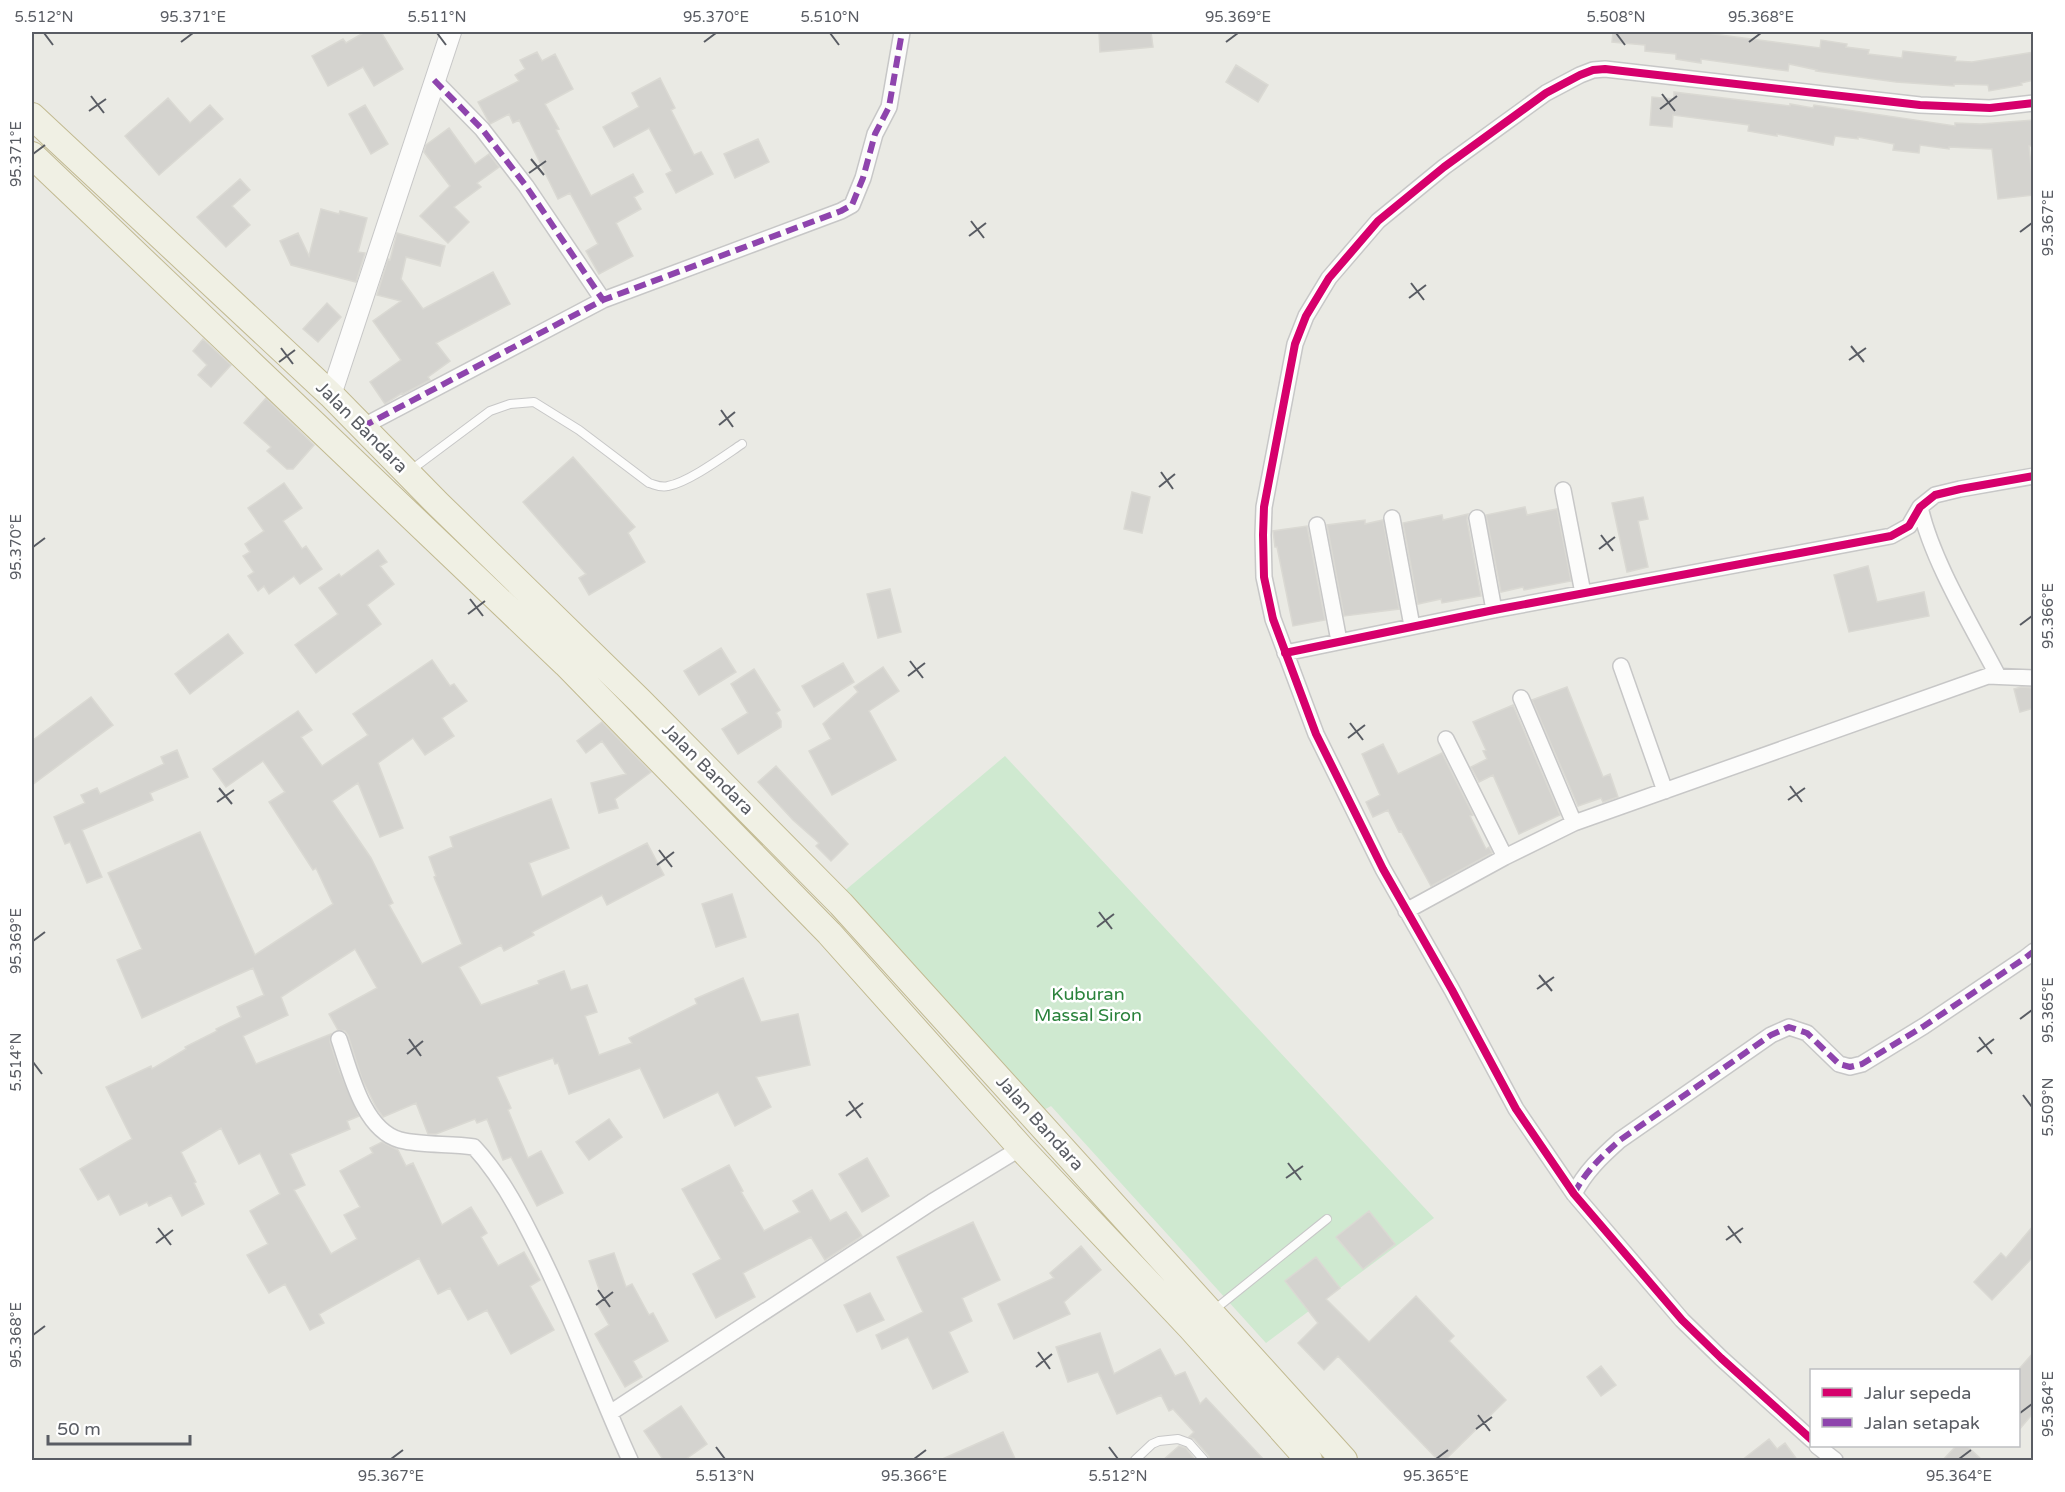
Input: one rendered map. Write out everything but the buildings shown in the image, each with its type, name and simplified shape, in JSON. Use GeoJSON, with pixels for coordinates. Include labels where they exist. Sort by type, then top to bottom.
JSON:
{"type":"FeatureCollection","features":[{"type":"Feature","properties":{"kind":"highway","name":"Jalan Bandara"},"geometry":{"type":"LineString","coordinates":[[32,116],[331,395],[841,904],[1201,1320],[1309,1461]]}},
{"type":"Feature","properties":{"kind":"highway","name":"Jalan Bandara"},"geometry":{"type":"LineString","coordinates":[[32,155],[566,664],[829,933],[1021,1148],[1344,1461]]}},
{"type":"Feature","properties":{"kind":"highway"},"geometry":{"type":"LineString","coordinates":[[201,315],[219,291]]}},
{"type":"Feature","properties":{"kind":"highway"},"geometry":{"type":"LineString","coordinates":[[420,523],[438,504]]}},
{"type":"Feature","properties":{"kind":"street"},"geometry":{"type":"LineString","coordinates":[[331,395],[434,80],[452,32]]}},
{"type":"Feature","properties":{"kind":"street"},"geometry":{"type":"LineString","coordinates":[[362,427],[603,300],[852,205],[863,178],[875,134],[889,107],[902,32]]}},
{"type":"Feature","properties":{"kind":"street"},"geometry":{"type":"LineString","coordinates":[[1810,1438],[1682,1320],[1574,1194],[1516,1109],[1452,990],[1406,911],[1316,734],[1273,619],[1264,577],[1263,522],[1268,482],[1295,344],[1306,316],[1335,271],[1378,221],[1443,167],[1546,93],[1593,70],[1605,69],[1920,105],[1990,108],[2034,103]]}},
{"type":"Feature","properties":{"kind":"street"},"geometry":{"type":"LineString","coordinates":[[434,80],[482,129],[526,186],[603,300]]}},
{"type":"Feature","properties":{"kind":"street"},"geometry":{"type":"LineString","coordinates":[[1285,653],[1494,610],[1892,536],[1909,525],[1920,507],[1935,495],[2034,476]]}},
{"type":"Feature","properties":{"kind":"street"},"geometry":{"type":"LineString","coordinates":[[1563,490],[1583,593]]}},
{"type":"Feature","properties":{"kind":"street"},"geometry":{"type":"LineString","coordinates":[[1920,507],[1923,523],[1947,576],[1998,676]]}},
{"type":"Feature","properties":{"kind":"street"},"geometry":{"type":"LineString","coordinates":[[1392,518],[1412,626]]}},
{"type":"Feature","properties":{"kind":"street"},"geometry":{"type":"LineString","coordinates":[[1477,518],[1494,610]]}},
{"type":"Feature","properties":{"kind":"street"},"geometry":{"type":"LineString","coordinates":[[1317,525],[1339,641]]}},
{"type":"Feature","properties":{"kind":"street"},"geometry":{"type":"LineString","coordinates":[[1621,666],[1665,791]]}},
{"type":"Feature","properties":{"kind":"street"},"geometry":{"type":"LineString","coordinates":[[1406,911],[1505,857],[1574,823],[1988,676],[2034,678]]}},
{"type":"Feature","properties":{"kind":"street"},"geometry":{"type":"LineString","coordinates":[[1521,698],[1574,823]]}},
{"type":"Feature","properties":{"kind":"street"},"geometry":{"type":"LineString","coordinates":[[1446,739],[1505,857]]}},
{"type":"Feature","properties":{"kind":"street"},"geometry":{"type":"LineString","coordinates":[[1574,1194],[1582,1178],[1598,1159],[1620,1140],[1771,1035],[1790,1027],[1807,1033],[1839,1064],[1850,1067],[1862,1064],[1924,1026],[2034,951]]}},
{"type":"Feature","properties":{"kind":"street"},"geometry":{"type":"LineString","coordinates":[[339,1040],[363,1106],[389,1136],[406,1141],[474,1147],[487,1160],[512,1198],[540,1252],[630,1461]]}},
{"type":"Feature","properties":{"kind":"street"},"geometry":{"type":"LineString","coordinates":[[610,1413],[932,1202],[1021,1148]]}},
{"type":"Feature","properties":{"kind":"street"},"geometry":{"type":"LineString","coordinates":[[1818,1447],[1835,1461]]}},
{"type":"Feature","properties":{"kind":"lane"},"geometry":{"type":"LineString","coordinates":[[407,473],[490,411],[510,404],[534,402],[579,430],[650,483],[660,487],[669,486],[708,467],[742,444]]}},
{"type":"Feature","properties":{"kind":"lane"},"geometry":{"type":"LineString","coordinates":[[1201,1320],[1327,1219]]}},
{"type":"Feature","properties":{"kind":"lane"},"geometry":{"type":"LineString","coordinates":[[1135,1461],[1152,1444],[1178,1439],[1189,1443],[1204,1461]]}},
{"type":"Feature","properties":{"kind":"green space","name":"Kuburan Massal Siron"},"geometry":{"type":"Polygon","coordinates":[[[1005,756],[1434,1218],[1266,1343],[1051,1106],[1040,1112],[842,893],[1005,756]]]}},
{"type":"Feature","properties":{"kind":"marked path"},"geometry":{"type":"LineString","coordinates":[[362,427],[603,300],[852,205],[863,178],[875,134],[889,107],[902,32]]}},
{"type":"Feature","properties":{"kind":"marked path"},"geometry":{"type":"LineString","coordinates":[[434,80],[482,129],[526,186],[603,300]]}},
{"type":"Feature","properties":{"kind":"marked path"},"geometry":{"type":"LineString","coordinates":[[1574,1194],[1594,1165],[1620,1140],[1771,1035],[1789,1027],[1807,1033],[1839,1064],[1850,1067],[1862,1064],[1924,1026],[2034,951]]}},
{"type":"Feature","properties":{"kind":"cycle path"},"geometry":{"type":"LineString","coordinates":[[1810,1438],[1682,1320],[1574,1194],[1516,1109],[1383,869],[1316,734],[1273,619],[1264,577],[1264,507],[1295,344],[1306,316],[1329,278],[1378,221],[1444,167],[1546,93],[1580,75],[1593,70],[1605,69],[1920,105],[1990,108],[2034,103]]}},
{"type":"Feature","properties":{"kind":"cycle path"},"geometry":{"type":"LineString","coordinates":[[1285,653],[1494,610],[1891,536],[1909,526],[1920,507],[1935,495],[2034,476]]}}]}
